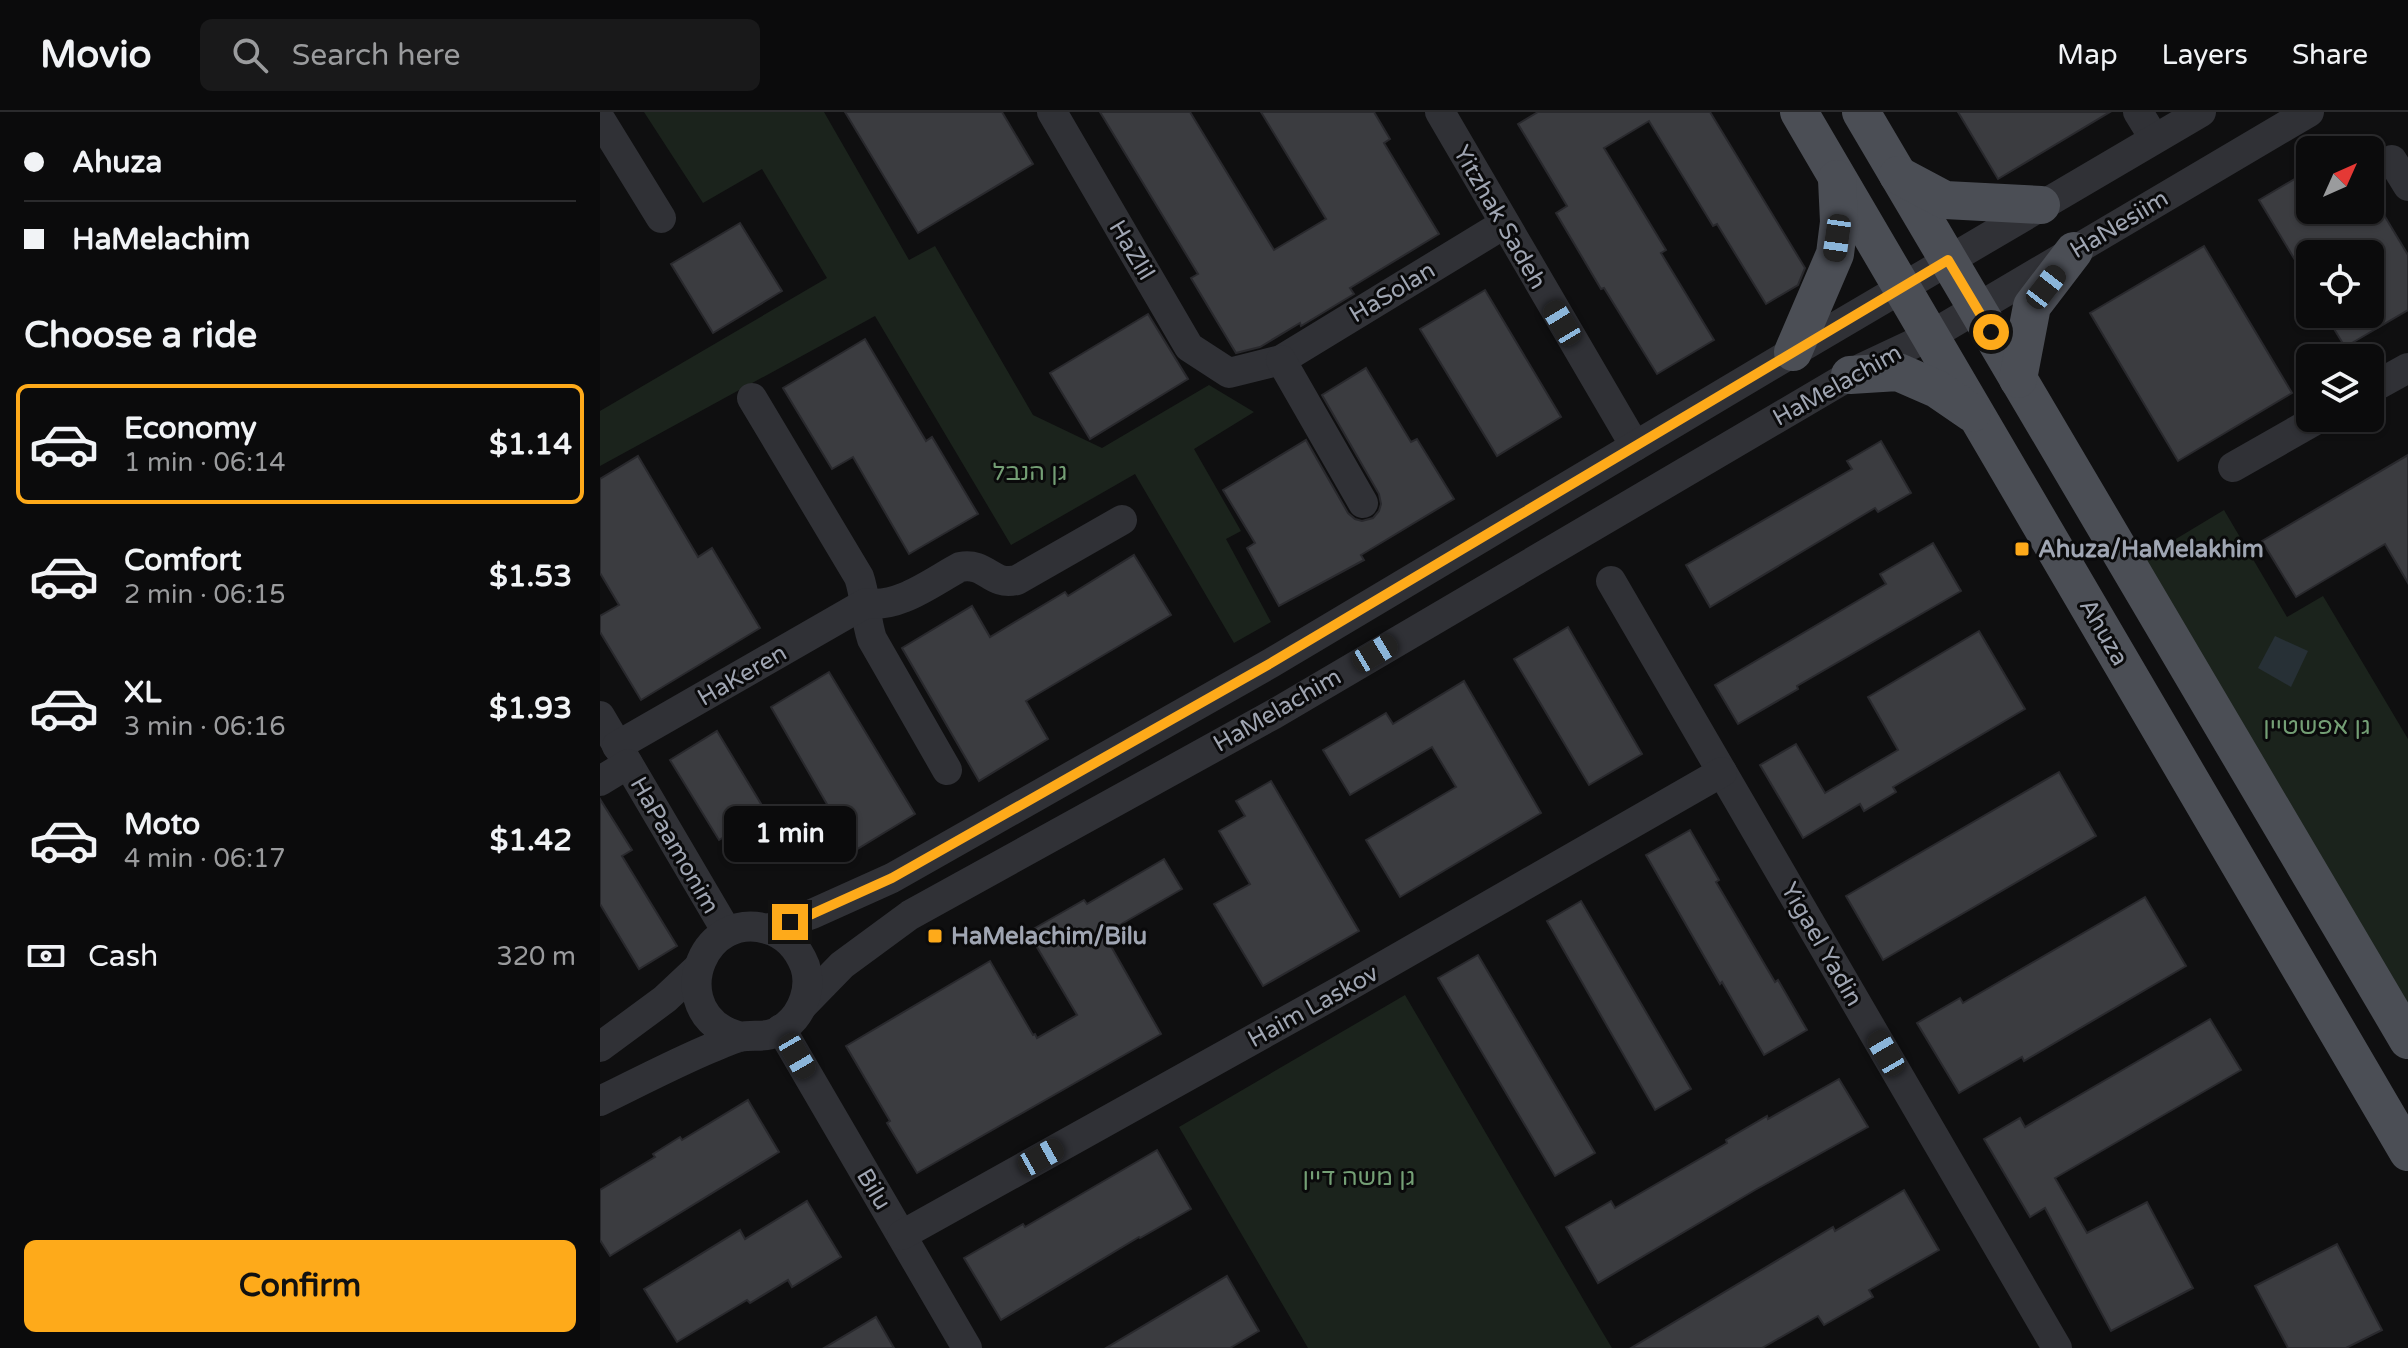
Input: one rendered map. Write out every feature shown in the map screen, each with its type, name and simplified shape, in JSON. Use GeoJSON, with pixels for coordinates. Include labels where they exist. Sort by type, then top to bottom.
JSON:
{"type":"FeatureCollection","features":[{"type":"Feature","properties":{"kind":"main road","name":"Ahuza"},"geometry":{"type":"LineString","coordinates":[[1799,112],[2408,1152]]}},
{"type":"Feature","properties":{"kind":"main road"},"geometry":{"type":"LineString","coordinates":[[1861,112],[2408,1040]]}},
{"type":"Feature","properties":{"kind":"main road"},"geometry":{"type":"LineString","coordinates":[[1898,175],[1945,200],[2041,205]]}},
{"type":"Feature","properties":{"kind":"main road"},"geometry":{"type":"LineString","coordinates":[[1793,352],[1835,254],[1839,222],[1837,177]]}},
{"type":"Feature","properties":{"kind":"main road"},"geometry":{"type":"LineString","coordinates":[[2018,379],[2032,306],[2074,251]]}},
{"type":"Feature","properties":{"kind":"main road"},"geometry":{"type":"LineString","coordinates":[[1850,375],[1898,372],[1937,389],[1978,417]]}},
{"type":"Feature","properties":{"kind":"street","name":"HaZlil"},"geometry":{"type":"LineString","coordinates":[[1052,112],[1189,347],[1229,373]]}},
{"type":"Feature","properties":{"kind":"street","name":"Yitzhak Sadeh"},"geometry":{"type":"LineString","coordinates":[[1440,112],[1635,446]]}},
{"type":"Feature","properties":{"kind":"street"},"geometry":{"type":"LineString","coordinates":[[2138,112],[2154,138]]}},
{"type":"Feature","properties":{"kind":"street"},"geometry":{"type":"LineString","coordinates":[[1948,260],[2201,112]]}},
{"type":"Feature","properties":{"kind":"street","name":"HaNesiim"},"geometry":{"type":"LineString","coordinates":[[1930,336],[2309,112]]}},
{"type":"Feature","properties":{"kind":"street"},"geometry":{"type":"LineString","coordinates":[[600,119],[661,218]]}},
{"type":"Feature","properties":{"kind":"street"},"geometry":{"type":"LineString","coordinates":[[2392,160],[2408,186]]}},
{"type":"Feature","properties":{"kind":"street","name":"HaSolan"},"geometry":{"type":"LineString","coordinates":[[1229,373],[1281,360],[1504,224]]}},
{"type":"Feature","properties":{"kind":"street","name":"HaMelachim"},"geometry":{"type":"LineString","coordinates":[[768,929],[812,914],[892,878],[1322,634],[1948,260]]}},
{"type":"Feature","properties":{"kind":"street","name":"HaMelachim"},"geometry":{"type":"LineString","coordinates":[[803,1005],[842,965],[910,915],[1274,714],[1850,375],[1930,336]]}},
{"type":"Feature","properties":{"kind":"street"},"geometry":{"type":"LineString","coordinates":[[1281,360],[1363,503]]}},
{"type":"Feature","properties":{"kind":"street"},"geometry":{"type":"LineString","coordinates":[[2384,381],[2408,368]]}},
{"type":"Feature","properties":{"kind":"street"},"geometry":{"type":"LineString","coordinates":[[752,398],[859,577],[872,639],[947,770]]}},
{"type":"Feature","properties":{"kind":"street"},"geometry":{"type":"LineString","coordinates":[[2233,467],[2296,431]]}},
{"type":"Feature","properties":{"kind":"street","name":"HaKeren"},"geometry":{"type":"LineString","coordinates":[[600,781],[623,755],[866,603],[881,606],[895,602],[960,567],[971,565],[997,581],[1007,583],[1017,580],[1122,520]]}},
{"type":"Feature","properties":{"kind":"street","name":"Yigael Yadin"},"geometry":{"type":"LineString","coordinates":[[1611,581],[2057,1348]]}},
{"type":"Feature","properties":{"kind":"street","name":"HaPaamonim"},"geometry":{"type":"LineString","coordinates":[[600,716],[727,932]]}},
{"type":"Feature","properties":{"kind":"street","name":"Haim Laskov"},"geometry":{"type":"LineString","coordinates":[[902,1235],[1359,980],[1722,772]]}},
{"type":"Feature","properties":{"kind":"street"},"geometry":{"type":"LineString","coordinates":[[740,928],[768,929],[785,937],[798,951],[806,968],[808,987],[803,1005],[781,1029],[758,1038],[740,1037],[723,1030],[709,1018],[699,1001],[697,969],[703,954],[727,932],[740,928]]}},
{"type":"Feature","properties":{"kind":"street"},"geometry":{"type":"LineString","coordinates":[[600,1047],[665,999],[697,969]]}},
{"type":"Feature","properties":{"kind":"street","name":"Bilu"},"geometry":{"type":"LineString","coordinates":[[781,1029],[967,1348]]}},
{"type":"Feature","properties":{"kind":"street"},"geometry":{"type":"LineString","coordinates":[[600,1101],[693,1055],[740,1037]]}},
{"type":"Feature","properties":{"kind":"green space","name":"גן הנבל"},"geometry":{"type":"Polygon","coordinates":[[[644,112],[824,112],[909,260],[935,246],[1033,415],[1102,448],[1209,385],[1254,412],[1194,449],[1241,531],[1226,539],[1271,622],[1234,643],[1135,474],[1011,545],[875,316],[600,466],[600,411],[827,278],[762,169],[703,203],[644,112]]]}},
{"type":"Feature","properties":{"kind":"green space","name":"גן אפשטיין"},"geometry":{"type":"Polygon","coordinates":[[[2224,510],[2287,617],[2323,596],[2408,739],[2408,1019],[2136,563],[2224,510]]]}},
{"type":"Feature","properties":{"kind":"green space","name":"גן משה דיין"},"geometry":{"type":"Polygon","coordinates":[[[1405,995],[1612,1348],[1308,1348],[1179,1127],[1405,995]]]}},
{"type":"Feature","properties":{"kind":"shaded area"},"geometry":{"type":"Polygon","coordinates":[[[2275,636],[2308,651],[2291,687],[2258,668],[2275,636]]]}},
{"type":"Feature","properties":{"kind":"building"},"geometry":{"type":"Polygon","coordinates":[[[845,112],[1002,112],[1033,164],[918,233],[845,112]]]}},
{"type":"Feature","properties":{"kind":"building"},"geometry":{"type":"Polygon","coordinates":[[[1100,112],[1190,112],[1274,250],[1326,219],[1261,112],[1374,112],[1390,139],[1384,143],[1439,234],[1350,288],[1354,294],[1301,326],[1300,323],[1260,347],[1236,353],[1191,278],[1198,274],[1100,112]]]}},
{"type":"Feature","properties":{"kind":"building"},"geometry":{"type":"Polygon","coordinates":[[[1538,112],[1710,112],[1805,268],[1798,285],[1766,304],[1717,224],[1713,226],[1649,121],[1604,148],[1666,250],[1661,253],[1714,340],[1657,374],[1556,213],[1567,206],[1518,124],[1538,112]]]}},
{"type":"Feature","properties":{"kind":"building"},"geometry":{"type":"Polygon","coordinates":[[[1958,112],[2110,112],[1998,179],[1958,112]]]}},
{"type":"Feature","properties":{"kind":"building"},"geometry":{"type":"Polygon","coordinates":[[[2296,178],[2296,224],[2384,224],[2384,215],[2408,255],[2408,310],[2384,324],[2384,240],[2296,240],[2296,262],[2259,200],[2296,178]]]}},
{"type":"Feature","properties":{"kind":"building"},"geometry":{"type":"Polygon","coordinates":[[[740,223],[782,291],[713,333],[671,264],[740,223]]]}},
{"type":"Feature","properties":{"kind":"building"},"geometry":{"type":"Polygon","coordinates":[[[2204,246],[2292,393],[2178,461],[2090,313],[2204,246]]]}},
{"type":"Feature","properties":{"kind":"building"},"geometry":{"type":"Polygon","coordinates":[[[1485,290],[1561,417],[1497,456],[1420,329],[1485,290]]]}},
{"type":"Feature","properties":{"kind":"building"},"geometry":{"type":"Polygon","coordinates":[[[1148,314],[1188,379],[1090,439],[1050,373],[1148,314]]]}},
{"type":"Feature","properties":{"kind":"building"},"geometry":{"type":"Polygon","coordinates":[[[2333,328],[2377,328],[2350,344],[2343,344],[2333,328]]]}},
{"type":"Feature","properties":{"kind":"building"},"geometry":{"type":"Polygon","coordinates":[[[865,339],[926,441],[932,437],[978,514],[909,554],[853,457],[832,469],[783,388],[865,339]]]}},
{"type":"Feature","properties":{"kind":"building"},"geometry":{"type":"Polygon","coordinates":[[[1366,368],[1411,442],[1417,439],[1454,499],[1361,555],[1364,560],[1279,606],[1247,548],[1255,543],[1223,490],[1306,440],[1348,513],[1362,521],[1373,518],[1381,504],[1379,494],[1322,395],[1366,368]]]}},
{"type":"Feature","properties":{"kind":"building"},"geometry":{"type":"Polygon","coordinates":[[[1881,441],[1911,493],[1878,512],[1875,508],[1710,607],[1686,565],[1852,469],[1847,461],[1881,441]]]}},
{"type":"Feature","properties":{"kind":"building"},"geometry":{"type":"Polygon","coordinates":[[[2408,455],[2408,583],[2385,544],[2296,597],[2262,541],[2408,455]]]}},
{"type":"Feature","properties":{"kind":"building"},"geometry":{"type":"Polygon","coordinates":[[[638,456],[698,557],[712,548],[760,628],[641,700],[600,632],[600,616],[619,605],[600,573],[600,479],[638,456]]]}},
{"type":"Feature","properties":{"kind":"building"},"geometry":{"type":"Polygon","coordinates":[[[1933,543],[1961,591],[1797,686],[1798,689],[1738,724],[1715,685],[1886,584],[1880,574],[1933,543]]]}},
{"type":"Feature","properties":{"kind":"building"},"geometry":{"type":"Polygon","coordinates":[[[1134,555],[1171,615],[1026,701],[1048,739],[979,781],[902,648],[972,606],[990,637],[1065,592],[1068,596],[1134,555]]]}},
{"type":"Feature","properties":{"kind":"building"},"geometry":{"type":"Polygon","coordinates":[[[1568,627],[1642,754],[1589,785],[1514,659],[1568,627]]]}},
{"type":"Feature","properties":{"kind":"building"},"geometry":{"type":"Polygon","coordinates":[[[1979,631],[2025,709],[1893,787],[1896,792],[1864,811],[1860,804],[1803,838],[1760,765],[1796,744],[1825,793],[1898,750],[1868,697],[1979,631]]]}},
{"type":"Feature","properties":{"kind":"building"},"geometry":{"type":"Polygon","coordinates":[[[829,672],[915,814],[854,851],[771,707],[829,672]]]}},
{"type":"Feature","properties":{"kind":"building"},"geometry":{"type":"Polygon","coordinates":[[[1464,681],[1541,813],[1400,897],[1366,840],[1456,787],[1432,747],[1350,795],[1323,750],[1386,713],[1393,724],[1464,681]]]}},
{"type":"Feature","properties":{"kind":"building"},"geometry":{"type":"Polygon","coordinates":[[[717,731],[766,812],[719,840],[670,760],[717,731]]]}},
{"type":"Feature","properties":{"kind":"building"},"geometry":{"type":"Polygon","coordinates":[[[2059,772],[2096,836],[1883,960],[1846,896],[2059,772]]]}},
{"type":"Feature","properties":{"kind":"building"},"geometry":{"type":"Polygon","coordinates":[[[1271,781],[1359,931],[1263,986],[1214,904],[1250,884],[1219,831],[1245,816],[1236,801],[1271,781]]]}},
{"type":"Feature","properties":{"kind":"building"},"geometry":{"type":"Polygon","coordinates":[[[600,799],[632,850],[622,856],[677,946],[639,969],[600,904],[600,799]]]}},
{"type":"Feature","properties":{"kind":"building"},"geometry":{"type":"Polygon","coordinates":[[[1690,830],[1719,880],[1716,882],[1807,1030],[1764,1055],[1646,855],[1690,830]]]}},
{"type":"Feature","properties":{"kind":"building"},"geometry":{"type":"Polygon","coordinates":[[[1164,859],[1182,889],[1104,934],[1161,1034],[917,1173],[846,1046],[990,961],[1037,1038],[1077,1015],[1028,932],[1084,900],[1087,904],[1164,859]]]}},
{"type":"Feature","properties":{"kind":"building"},"geometry":{"type":"Polygon","coordinates":[[[2145,897],[2186,966],[2024,1061],[2022,1057],[1959,1093],[1917,1023],[1960,998],[1963,1003],[2145,897]]]}},
{"type":"Feature","properties":{"kind":"building"},"geometry":{"type":"Polygon","coordinates":[[[1581,901],[1691,1089],[1655,1110],[1547,921],[1581,901]]]}},
{"type":"Feature","properties":{"kind":"building"},"geometry":{"type":"Polygon","coordinates":[[[1478,955],[1595,1153],[1555,1176],[1438,978],[1478,955]]]}},
{"type":"Feature","properties":{"kind":"building"},"geometry":{"type":"Polygon","coordinates":[[[2210,1019],[2241,1070],[2055,1178],[2087,1233],[2147,1202],[2193,1288],[2111,1331],[2045,1208],[2030,1217],[1984,1139],[2020,1118],[2025,1127],[2210,1019]]]}},
{"type":"Feature","properties":{"kind":"building"},"geometry":{"type":"Polygon","coordinates":[[[1839,1079],[1868,1127],[1598,1283],[1566,1227],[1611,1201],[1615,1208],[1767,1116],[1768,1119],[1839,1079]]]}},
{"type":"Feature","properties":{"kind":"building"},"geometry":{"type":"Polygon","coordinates":[[[748,1100],[779,1152],[610,1256],[600,1240],[600,1190],[655,1157],[653,1154],[680,1137],[682,1140],[748,1100]]]}},
{"type":"Feature","properties":{"kind":"building"},"geometry":{"type":"Polygon","coordinates":[[[1157,1150],[1191,1209],[1001,1320],[964,1258],[1023,1224],[1025,1227],[1157,1150]]]}},
{"type":"Feature","properties":{"kind":"building"},"geometry":{"type":"Polygon","coordinates":[[[1904,1190],[1939,1250],[1869,1290],[1873,1297],[1824,1325],[1818,1316],[1762,1348],[1631,1348],[1833,1227],[1835,1231],[1904,1190]]]}},
{"type":"Feature","properties":{"kind":"building"},"geometry":{"type":"Polygon","coordinates":[[[807,1201],[841,1257],[792,1287],[788,1280],[750,1303],[747,1300],[677,1342],[644,1289],[740,1230],[745,1239],[807,1201]]]}},
{"type":"Feature","properties":{"kind":"building"},"geometry":{"type":"Polygon","coordinates":[[[2337,1244],[2382,1330],[2346,1348],[2288,1348],[2255,1286],[2337,1244]]]}},
{"type":"Feature","properties":{"kind":"building"},"geometry":{"type":"Polygon","coordinates":[[[1227,1276],[1259,1331],[1230,1348],[1106,1348],[1227,1276]]]}},
{"type":"Feature","properties":{"kind":"building"},"geometry":{"type":"Polygon","coordinates":[[[876,1317],[894,1348],[824,1348],[876,1317]]]}},
{"type":"Feature","properties":{"kind":"place","name":"Ahuza/HaMelakhim"},"geometry":{"type":"Point","coordinates":[2022,549]}},
{"type":"Feature","properties":{"kind":"place","name":"HaMelachim/Bilu"},"geometry":{"type":"Point","coordinates":[935,936]}},
{"type":"Feature","properties":{"kind":"route"},"geometry":{"type":"LineString","coordinates":[[790,922],[892,878],[1271,663],[1948,260],[1991,332]]}}]}
